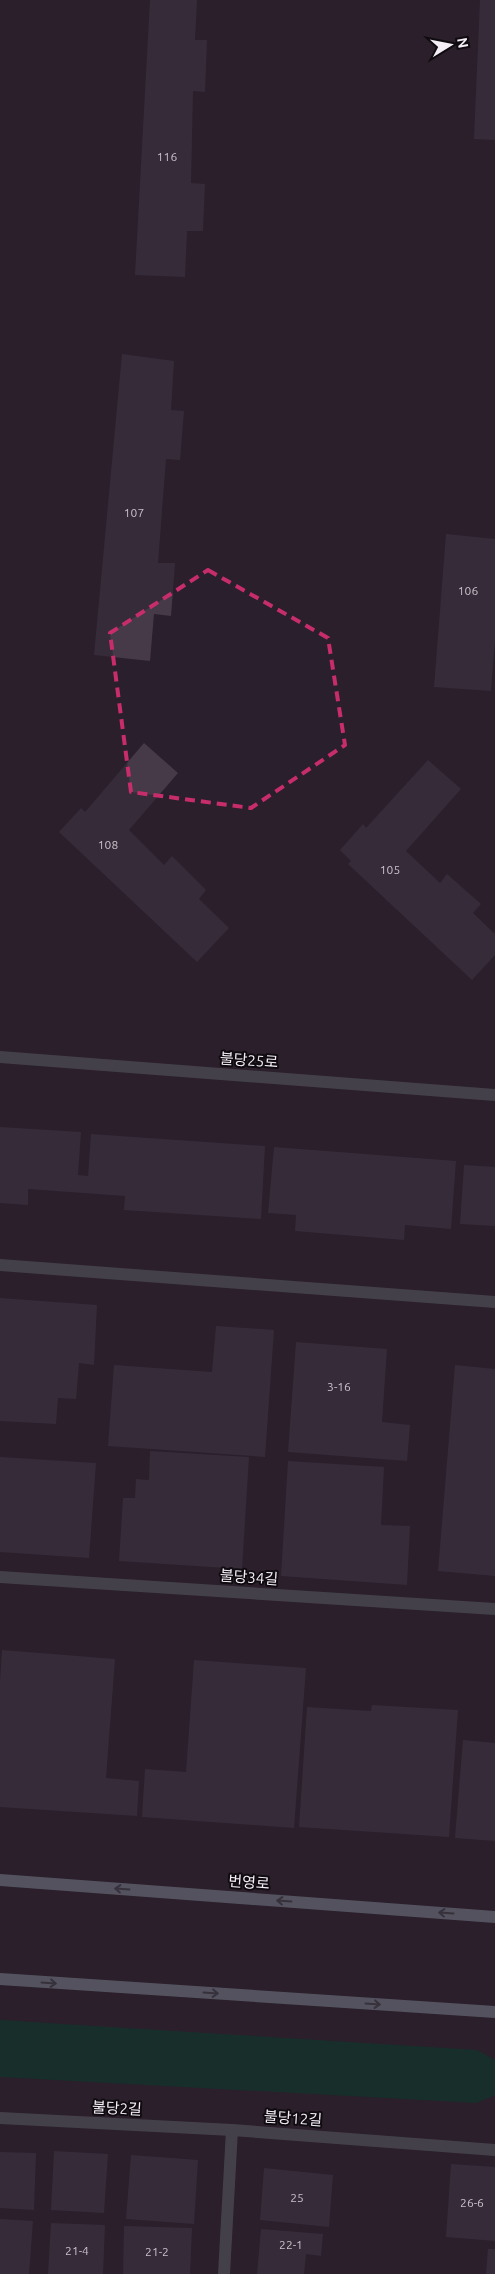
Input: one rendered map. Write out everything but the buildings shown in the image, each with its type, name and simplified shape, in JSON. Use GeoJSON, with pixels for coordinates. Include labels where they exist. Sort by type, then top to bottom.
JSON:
{"type":"FeatureCollection","features":[{"type":"Feature","properties":{"kind":"main road","name":"번영로"},"geometry":{"type":"LineString","coordinates":[[0,1880],[495,1917]]}},
{"type":"Feature","properties":{"kind":"main road"},"geometry":{"type":"LineString","coordinates":[[0,1979],[495,2012]]}},
{"type":"Feature","properties":{"kind":"street","name":"불당25로"},"geometry":{"type":"LineString","coordinates":[[0,1057],[495,1095]]}},
{"type":"Feature","properties":{"kind":"street"},"geometry":{"type":"LineString","coordinates":[[0,1265],[495,1302]]}},
{"type":"Feature","properties":{"kind":"street","name":"불당34길"},"geometry":{"type":"LineString","coordinates":[[0,1577],[495,1609]]}},
{"type":"Feature","properties":{"kind":"street","name":"불당2길"},"geometry":{"type":"LineString","coordinates":[[0,2118],[232,2130]]}},
{"type":"Feature","properties":{"kind":"street"},"geometry":{"type":"LineString","coordinates":[[224,2274],[232,2130]]}},
{"type":"Feature","properties":{"kind":"street","name":"불당12길"},"geometry":{"type":"LineString","coordinates":[[232,2130],[495,2150]]}},
{"type":"Feature","properties":{"kind":"highlighted area"},"geometry":{"type":"Polygon","coordinates":[[[208,570],[328,638],[345,745],[251,808],[131,792],[110,633],[208,570]]]}},
{"type":"Feature","properties":{"kind":"green space"},"geometry":{"type":"Polygon","coordinates":[[[0,2020],[477,2050],[495,2060],[495,2095],[477,2103],[0,2077],[0,2020]]]}}]}
